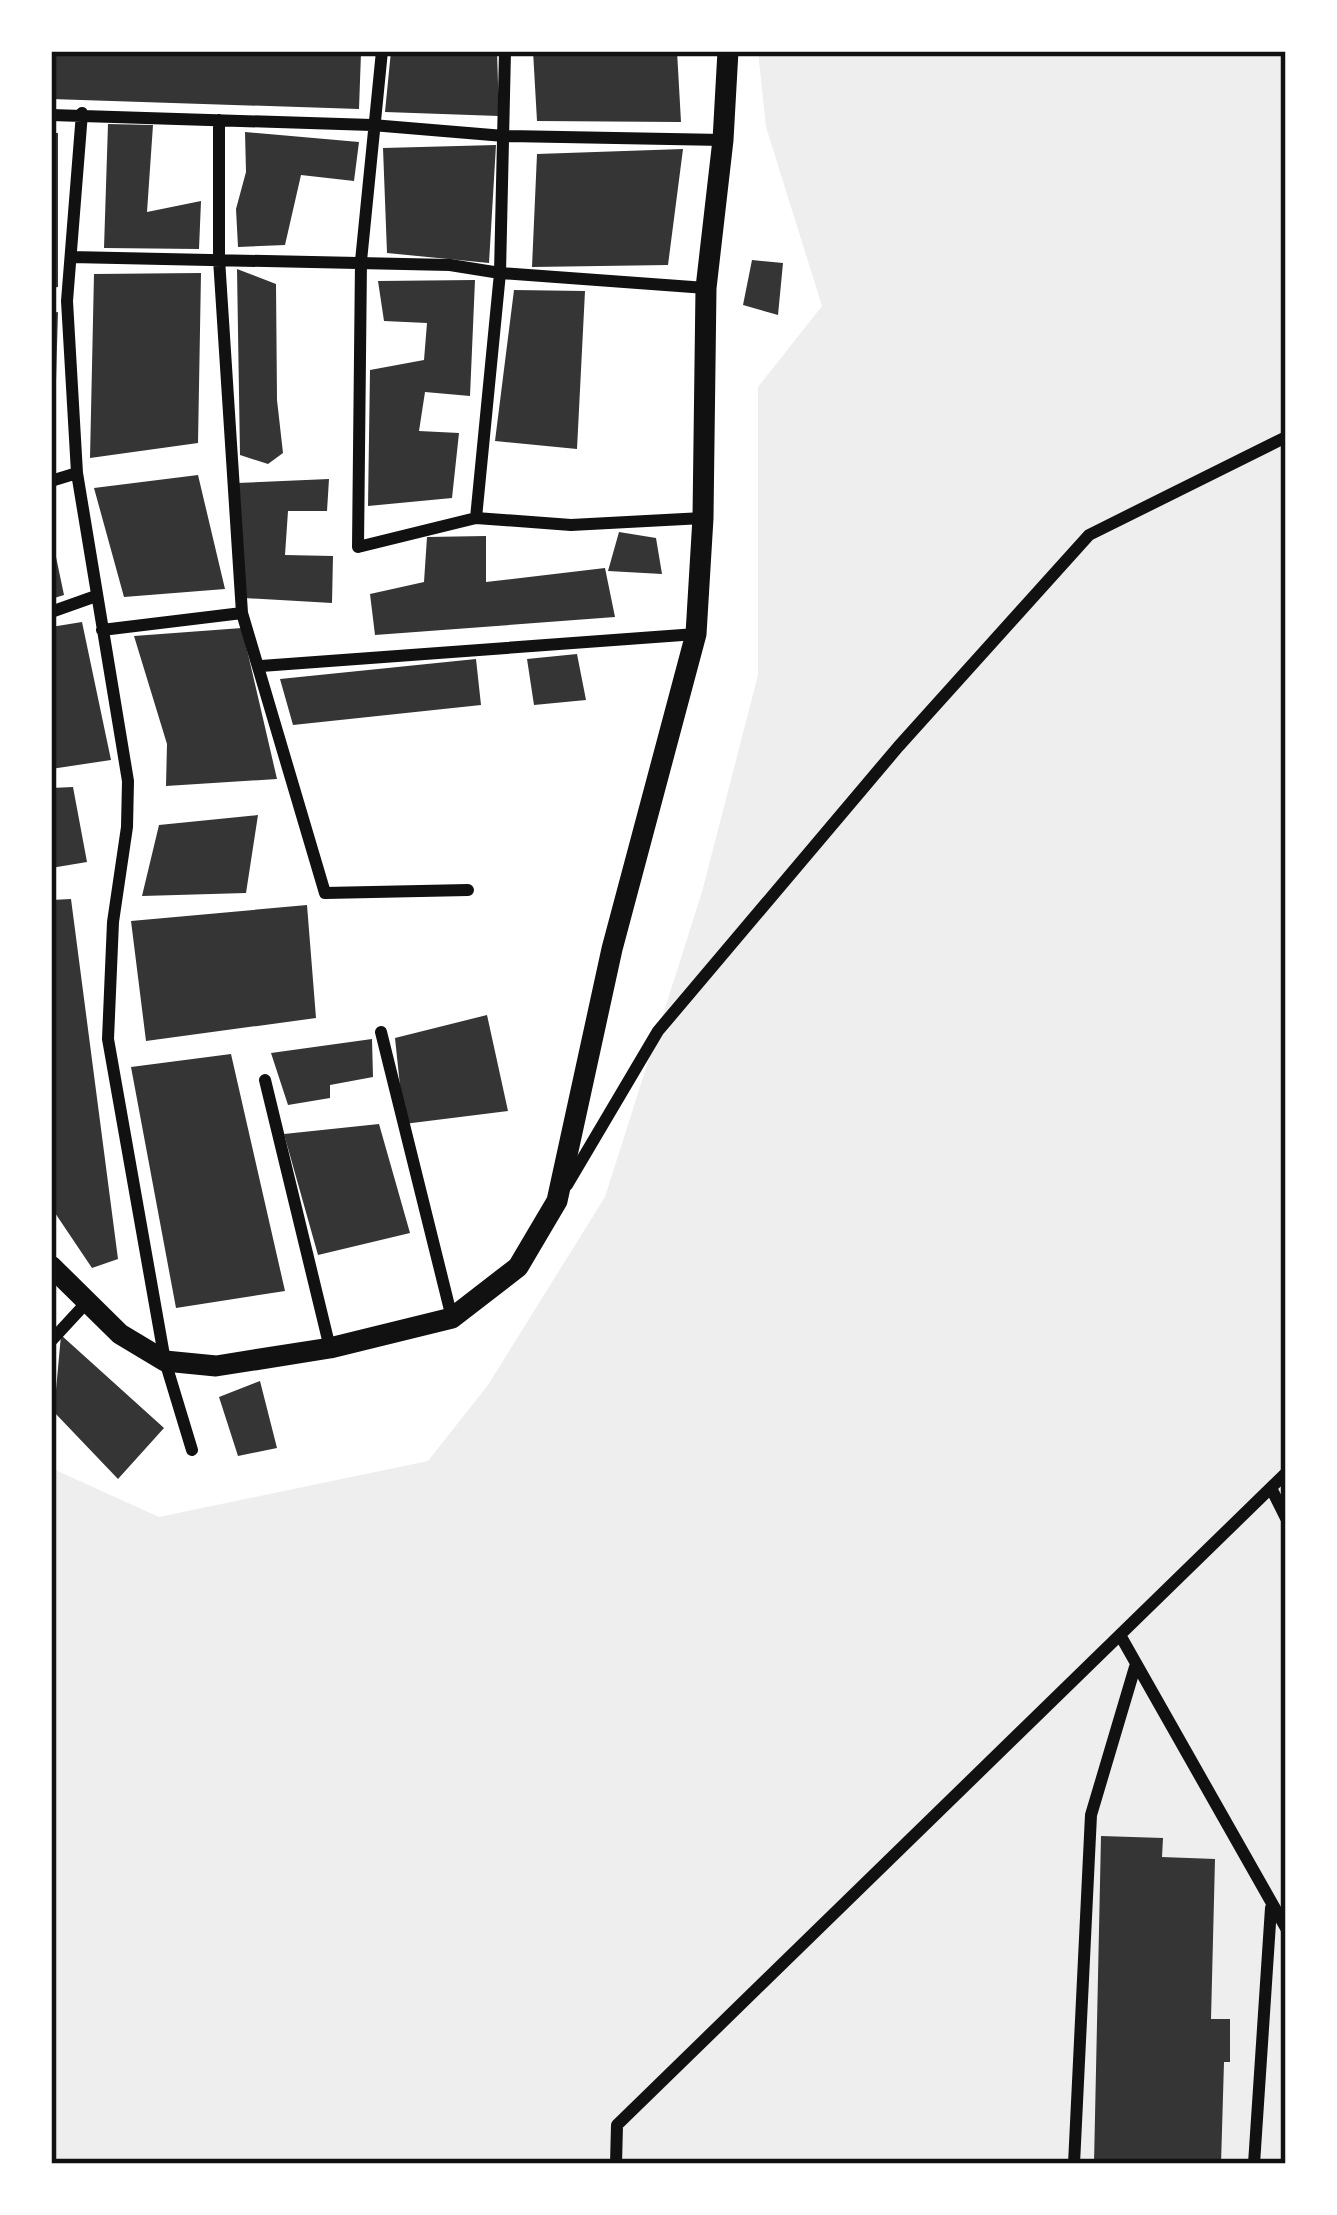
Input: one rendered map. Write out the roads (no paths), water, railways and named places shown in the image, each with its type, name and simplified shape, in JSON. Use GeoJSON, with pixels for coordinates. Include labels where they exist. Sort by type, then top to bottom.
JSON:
{"type":"FeatureCollection","features":[{"type":"Feature","properties":{"kind":"street"},"geometry":{"type":"LineString","coordinates":[[382,51],[361,261],[358,547],[476,518],[572,525],[703,518]]}},
{"type":"Feature","properties":{"kind":"street"},"geometry":{"type":"LineString","coordinates":[[476,518],[500,273],[505,51]]}},
{"type":"Feature","properties":{"kind":"street"},"geometry":{"type":"LineString","coordinates":[[557,1201],[613,949],[696,634],[703,518],[706,288],[728,51]]}},
{"type":"Feature","properties":{"kind":"street"},"geometry":{"type":"LineString","coordinates":[[82,113],[67,301],[77,473],[128,781],[127,827],[113,922],[108,1039],[165,1360],[192,1450]]}},
{"type":"Feature","properties":{"kind":"street"},"geometry":{"type":"LineString","coordinates":[[51,115],[372,125],[504,136],[723,140]]}},
{"type":"Feature","properties":{"kind":"street"},"geometry":{"type":"LineString","coordinates":[[218,120],[220,259],[242,613],[325,893],[468,890]]}},
{"type":"Feature","properties":{"kind":"street"},"geometry":{"type":"LineString","coordinates":[[71,257],[450,265],[706,288]]}},
{"type":"Feature","properties":{"kind":"street"},"geometry":{"type":"LineString","coordinates":[[51,304],[67,301]]}},
{"type":"Feature","properties":{"kind":"street"},"geometry":{"type":"LineString","coordinates":[[51,1267],[120,1334],[165,1360],[216,1366],[330,1348],[452,1318],[518,1267],[658,1031],[898,747],[1089,535],[1286,437]]}},
{"type":"Feature","properties":{"kind":"street"},"geometry":{"type":"LineString","coordinates":[[51,481],[77,473]]}},
{"type":"Feature","properties":{"kind":"street"},"geometry":{"type":"LineString","coordinates":[[51,612],[96,596]]}},
{"type":"Feature","properties":{"kind":"street"},"geometry":{"type":"LineString","coordinates":[[102,629],[242,613]]}},
{"type":"Feature","properties":{"kind":"street"},"geometry":{"type":"LineString","coordinates":[[261,666],[696,634]]}},
{"type":"Feature","properties":{"kind":"street"},"geometry":{"type":"LineString","coordinates":[[381,1032],[452,1318]]}},
{"type":"Feature","properties":{"kind":"street"},"geometry":{"type":"LineString","coordinates":[[266,1080],[330,1348]]}},
{"type":"Feature","properties":{"kind":"street"},"geometry":{"type":"LineString","coordinates":[[51,1341],[87,1302]]}},
{"type":"Feature","properties":{"kind":"street"},"geometry":{"type":"LineString","coordinates":[[616,2164],[617,2125],[1286,1473]]}},
{"type":"Feature","properties":{"kind":"street"},"geometry":{"type":"LineString","coordinates":[[1271,1488],[1286,1518]]}},
{"type":"Feature","properties":{"kind":"street"},"geometry":{"type":"LineString","coordinates":[[1120,1636],[1286,1928]]}},
{"type":"Feature","properties":{"kind":"street"},"geometry":{"type":"LineString","coordinates":[[1074,2164],[1091,1815],[1135,1667]]}},
{"type":"Feature","properties":{"kind":"street"},"geometry":{"type":"LineString","coordinates":[[1254,2164],[1271,1907]]}}]}
